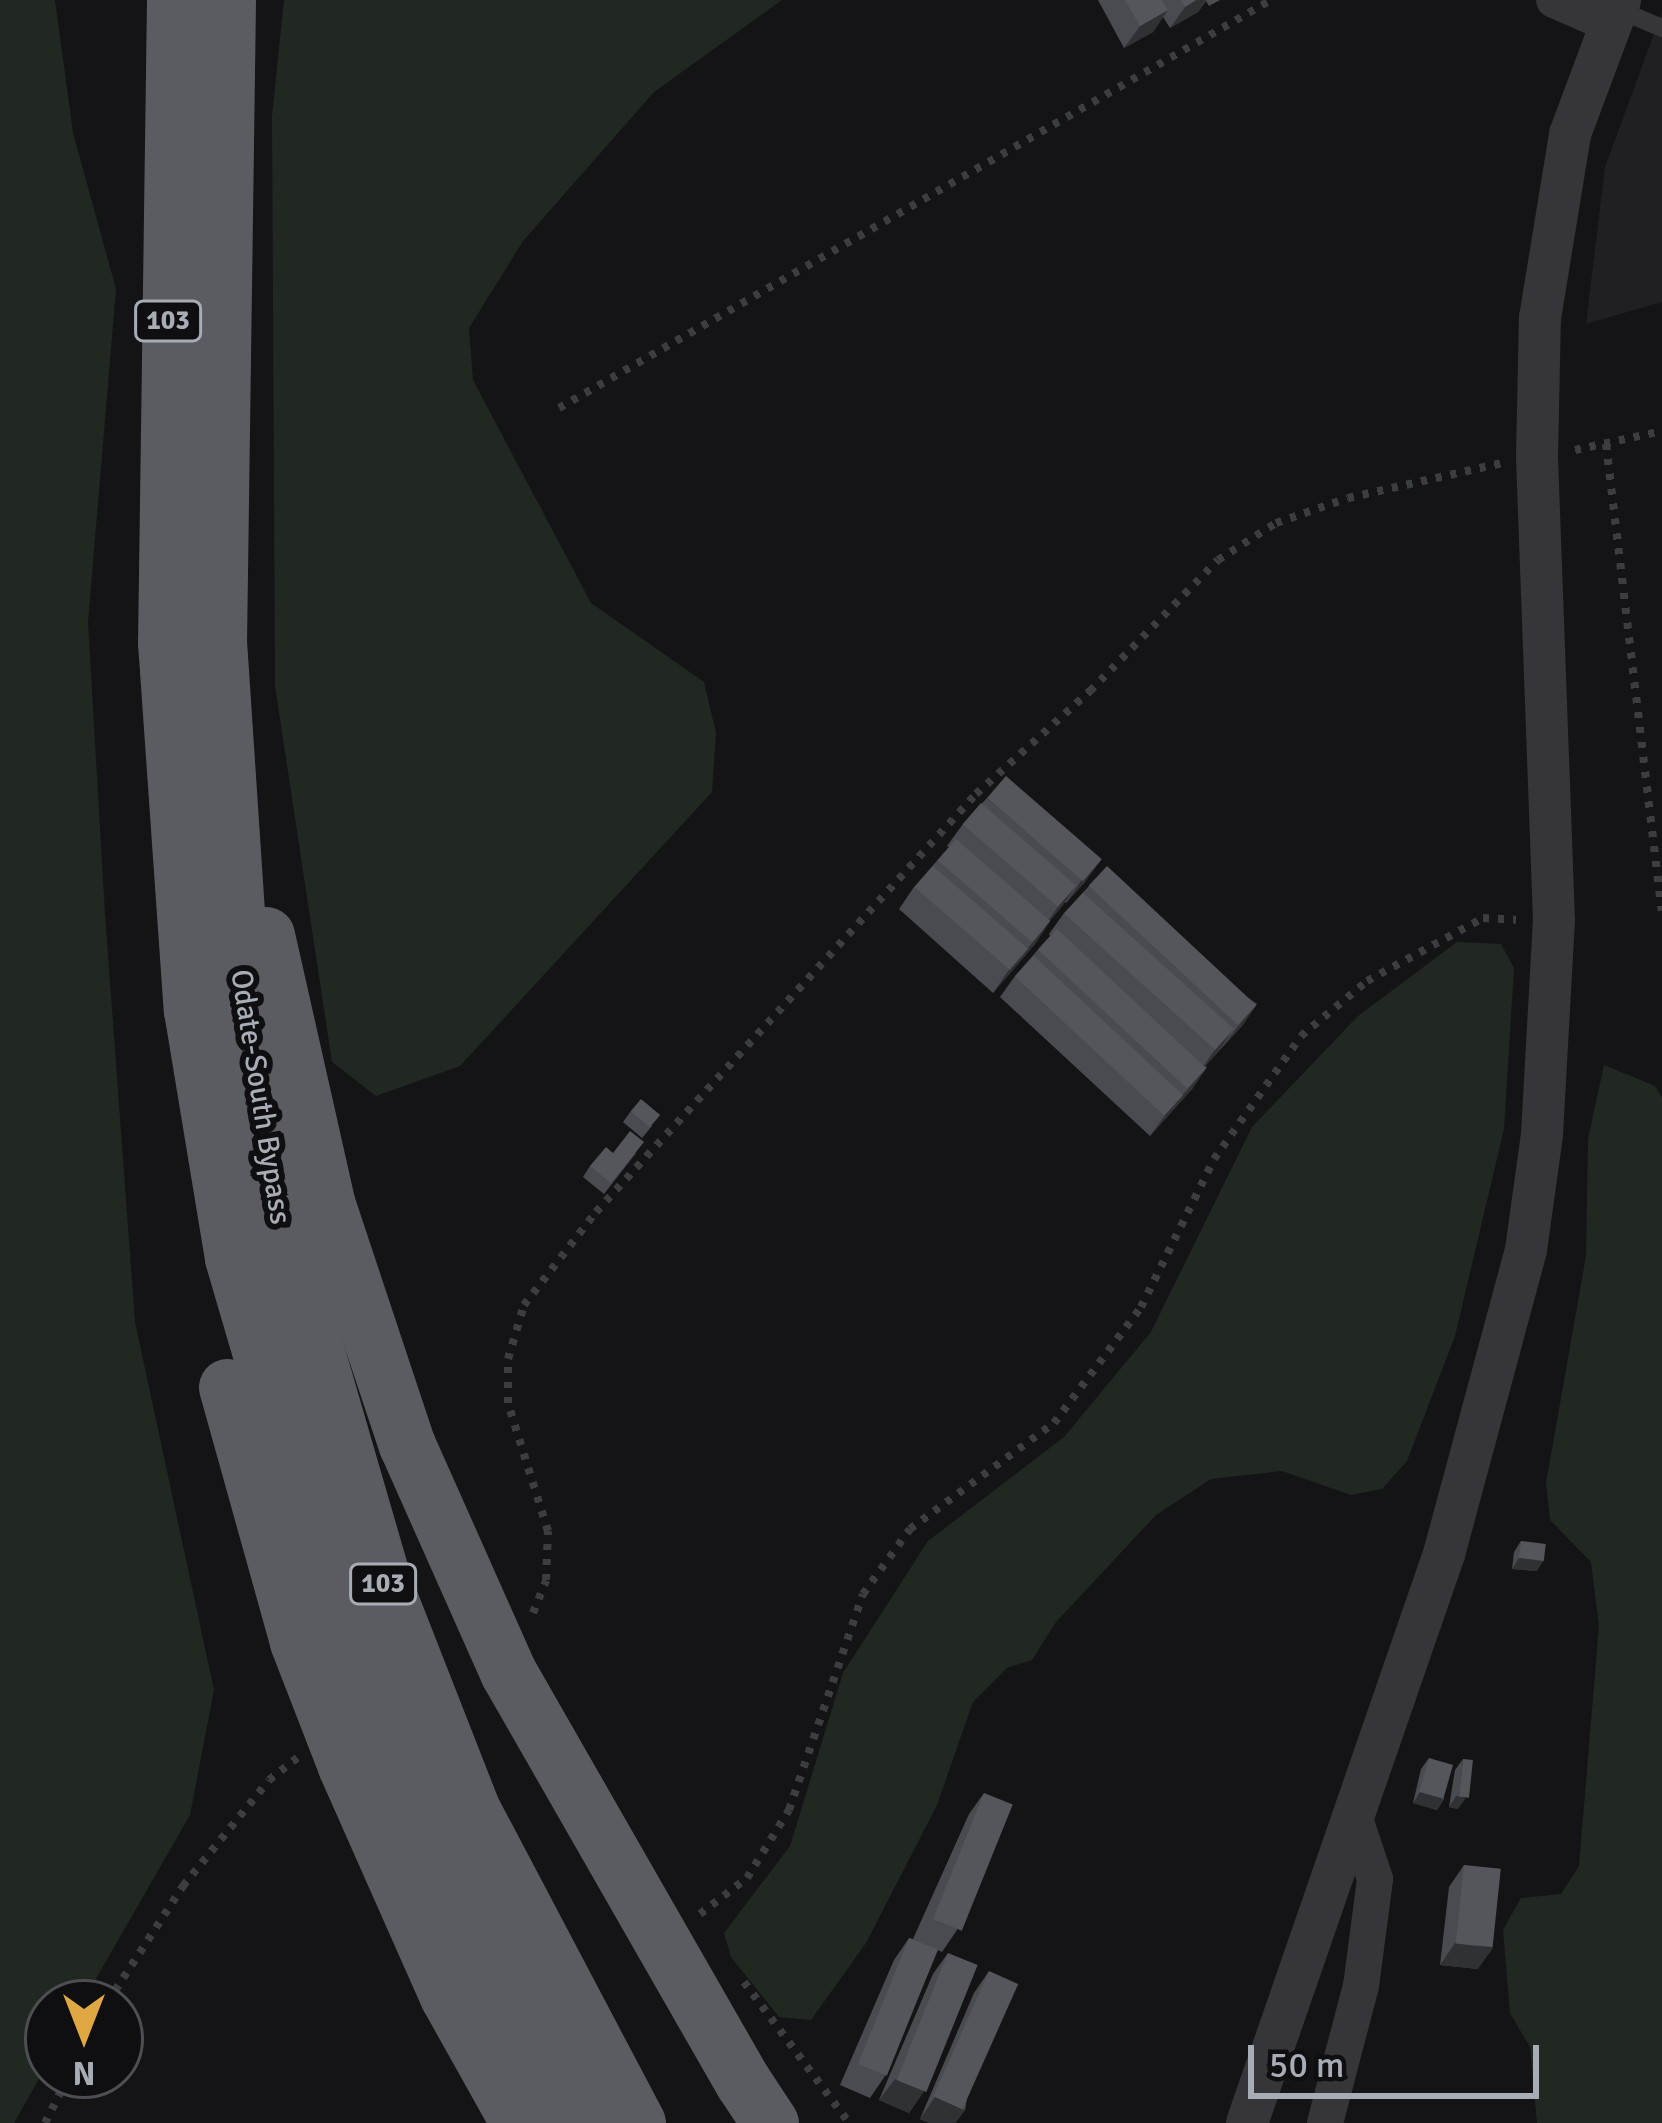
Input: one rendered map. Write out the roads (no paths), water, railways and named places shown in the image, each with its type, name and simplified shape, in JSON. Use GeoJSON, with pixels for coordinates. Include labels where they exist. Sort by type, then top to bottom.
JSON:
{"type":"FeatureCollection","features":[{"type":"Feature","properties":{"kind":"highway","name":"Odate-South Bypass"},"geometry":{"type":"LineString","coordinates":[[175,0],[192,641],[221,1007],[233,1258],[331,1594],[424,1829],[577,2123]]}},
{"type":"Feature","properties":{"kind":"highway","name":"Odate-South Bypass"},"geometry":{"type":"LineString","coordinates":[[192,641],[227,0]]}},
{"type":"Feature","properties":{"kind":"highway","name":"Odate-South Bypass"},"geometry":{"type":"LineString","coordinates":[[221,1007],[383,1583],[481,1827],[637,2123]]}},
{"type":"Feature","properties":{"kind":"highway"},"geometry":{"type":"LineString","coordinates":[[221,1007],[362,1318],[453,1559],[579,1806],[757,2103]]}},
{"type":"Feature","properties":{"kind":"highway"},"geometry":{"type":"LineString","coordinates":[[221,1007],[227,1388],[298,1642],[397,1888],[519,2123]]}},
{"type":"Feature","properties":{"kind":"street"},"geometry":{"type":"LineString","coordinates":[[1247,2123],[1504,1354],[1542,1134],[1554,921],[1537,457],[1545,260],[1570,134],[1615,11],[1554,0]]}},
{"type":"Feature","properties":{"kind":"street"},"geometry":{"type":"LineString","coordinates":[[1325,2123],[1361,1986],[1375,1879],[1353,1813]]}},
{"type":"Feature","properties":{"kind":"lane"},"geometry":{"type":"LineString","coordinates":[[1615,11],[1662,28]]}}]}
